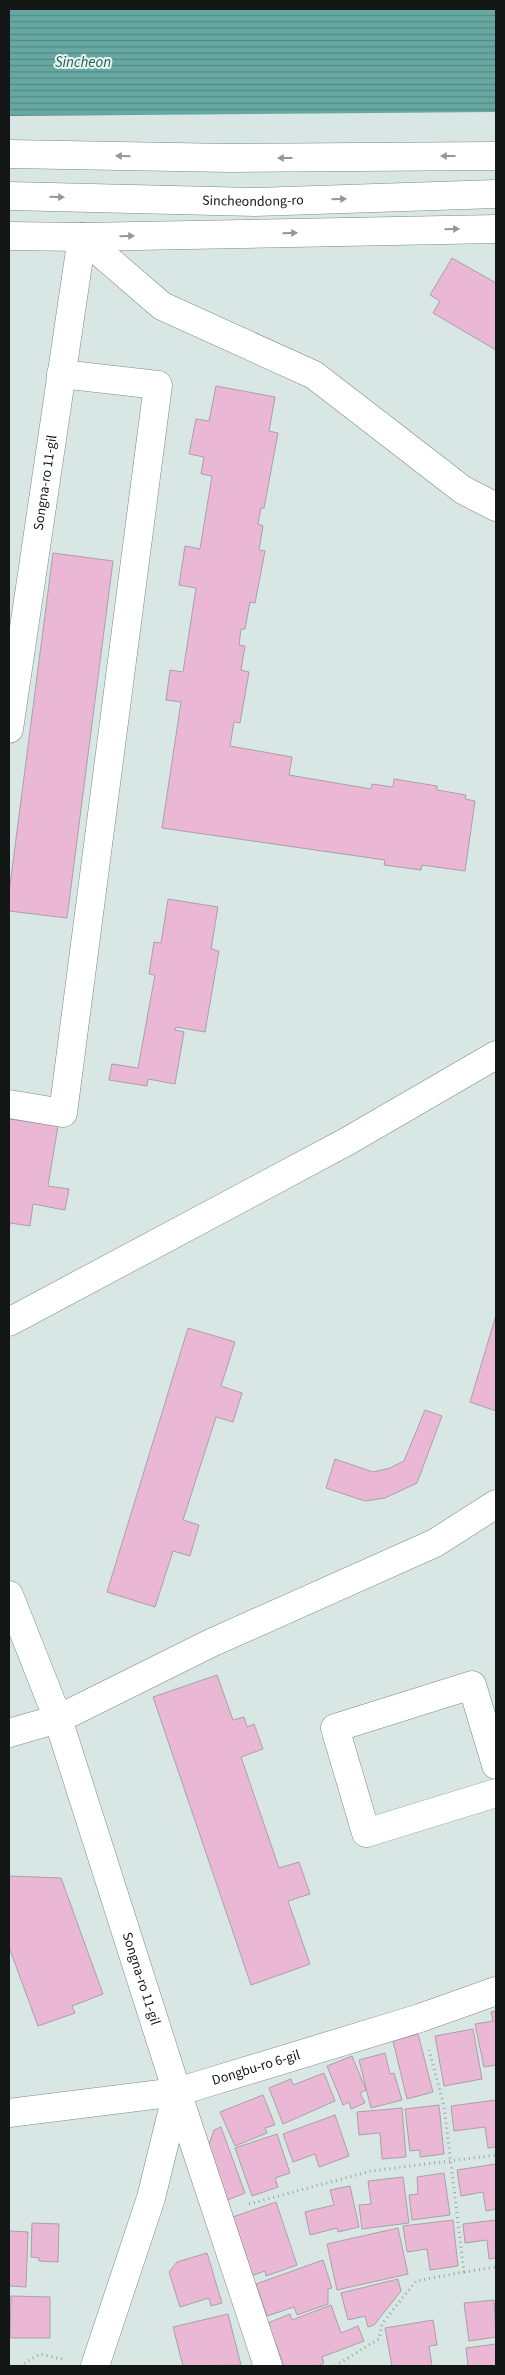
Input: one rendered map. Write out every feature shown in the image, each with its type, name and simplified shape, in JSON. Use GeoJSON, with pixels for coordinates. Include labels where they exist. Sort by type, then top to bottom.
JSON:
{"type":"FeatureCollection","features":[{"type":"Feature","properties":{"kind":"street"},"geometry":{"type":"LineString","coordinates":[[9,154],[230,158],[496,156]]}},
{"type":"Feature","properties":{"kind":"street","name":"Sincheondong-ro"},"geometry":{"type":"LineString","coordinates":[[9,196],[256,202],[496,194]]}},
{"type":"Feature","properties":{"kind":"street"},"geometry":{"type":"LineString","coordinates":[[9,236],[82,237],[496,228]]}},
{"type":"Feature","properties":{"kind":"street"},"geometry":{"type":"LineString","coordinates":[[82,237],[162,306],[314,375],[464,490],[496,507]]}},
{"type":"Feature","properties":{"kind":"street","name":"Songna-ro 11-gil"},"geometry":{"type":"LineString","coordinates":[[9,729],[14,660],[82,237]]}},
{"type":"Feature","properties":{"kind":"street"},"geometry":{"type":"LineString","coordinates":[[9,1104],[63,1113],[158,385],[61,374]]}},
{"type":"Feature","properties":{"kind":"street"},"geometry":{"type":"LineString","coordinates":[[9,1322],[346,1142],[496,1055]]}},
{"type":"Feature","properties":{"kind":"street"},"geometry":{"type":"LineString","coordinates":[[9,1733],[58,1719],[211,1644],[435,1543],[494,1512]]}},
{"type":"Feature","properties":{"kind":"street","name":"Songna-ro 11-gil"},"geometry":{"type":"LineString","coordinates":[[9,1595],[58,1719],[177,2092],[268,2366]]}},
{"type":"Feature","properties":{"kind":"street"},"geometry":{"type":"LineString","coordinates":[[496,1765],[472,1685],[335,1728],[366,1833],[496,1793]]}},
{"type":"Feature","properties":{"kind":"street","name":"Dongbu-ro 6-gil"},"geometry":{"type":"LineString","coordinates":[[9,2113],[177,2092],[420,2018],[496,1991]]}},
{"type":"Feature","properties":{"kind":"street"},"geometry":{"type":"LineString","coordinates":[[95,2366],[151,2198],[177,2092]]}},
{"type":"Feature","properties":{"kind":"path"},"geometry":{"type":"LineString","coordinates":[[420,2018],[444,2106],[464,2272]]}},
{"type":"Feature","properties":{"kind":"path"},"geometry":{"type":"LineString","coordinates":[[218,2213],[371,2171],[496,2155]]}},
{"type":"Feature","properties":{"kind":"path"},"geometry":{"type":"LineString","coordinates":[[335,2366],[379,2338],[382,2324],[416,2281],[496,2267]]}},
{"type":"Feature","properties":{"kind":"path"},"geometry":{"type":"LineString","coordinates":[[20,2366],[40,2354],[95,2366]]}},
{"type":"Feature","properties":{"kind":"water","name":"Sincheon"},"geometry":{"type":"Polygon","coordinates":[[[9,9],[496,9],[496,112],[9,116],[9,9]]]}},
{"type":"Feature","properties":{"kind":"building"},"geometry":{"type":"Polygon","coordinates":[[[452,258],[496,283],[496,350],[433,313],[440,301],[430,295],[452,258]]]}},
{"type":"Feature","properties":{"kind":"building"},"geometry":{"type":"Polygon","coordinates":[[[216,386],[275,397],[269,431],[278,433],[264,508],[261,508],[258,524],[263,526],[259,550],[265,551],[255,603],[250,602],[245,629],[241,629],[239,645],[245,646],[241,670],[249,672],[240,723],[234,722],[230,746],[292,757],[289,775],[371,789],[372,784],[393,787],[394,779],[437,786],[437,790],[466,795],[465,799],[475,801],[465,871],[422,865],[421,870],[384,865],[385,860],[162,828],[181,702],[166,700],[170,670],[183,672],[196,588],[179,585],[185,546],[200,549],[212,476],[201,474],[204,457],[189,454],[196,419],[209,421],[216,386]]]}},
{"type":"Feature","properties":{"kind":"building"},"geometry":{"type":"Polygon","coordinates":[[[53,553],[113,561],[67,918],[9,911],[9,893],[53,553]]]}},
{"type":"Feature","properties":{"kind":"building"},"geometry":{"type":"Polygon","coordinates":[[[168,899],[218,907],[211,949],[219,951],[205,1032],[176,1027],[175,1030],[184,1032],[175,1084],[148,1079],[147,1086],[109,1080],[112,1064],[138,1068],[155,975],[149,974],[154,942],[161,943],[168,899]]]}},
{"type":"Feature","properties":{"kind":"building"},"geometry":{"type":"Polygon","coordinates":[[[9,1119],[58,1126],[48,1186],[69,1189],[65,1210],[33,1204],[30,1226],[10,1223],[9,1232],[9,1119]]]}},
{"type":"Feature","properties":{"kind":"building"},"geometry":{"type":"Polygon","coordinates":[[[496,1315],[496,1411],[470,1402],[496,1315]]]}},
{"type":"Feature","properties":{"kind":"building"},"geometry":{"type":"Polygon","coordinates":[[[188,1328],[235,1342],[221,1386],[242,1393],[233,1422],[216,1417],[183,1520],[199,1525],[190,1556],[173,1551],[155,1607],[107,1592],[188,1328]]]}},
{"type":"Feature","properties":{"kind":"building"},"geometry":{"type":"Polygon","coordinates":[[[425,1410],[442,1416],[417,1483],[385,1498],[365,1501],[326,1488],[335,1459],[373,1472],[390,1468],[404,1461],[425,1410]]]}},
{"type":"Feature","properties":{"kind":"building"},"geometry":{"type":"Polygon","coordinates":[[[217,1675],[233,1720],[244,1717],[247,1727],[254,1724],[263,1749],[241,1757],[279,1868],[299,1862],[310,1894],[288,1901],[310,1964],[251,1985],[153,1697],[217,1675]]]}},
{"type":"Feature","properties":{"kind":"building"},"geometry":{"type":"Polygon","coordinates":[[[9,1876],[61,1878],[103,1994],[72,2006],[75,2013],[38,2026],[9,1947],[9,1876]]]}},
{"type":"Feature","properties":{"kind":"building"},"geometry":{"type":"Polygon","coordinates":[[[496,2011],[496,2065],[484,2067],[475,2024],[493,2021],[491,2012],[496,2011]]]}},
{"type":"Feature","properties":{"kind":"building"},"geometry":{"type":"Polygon","coordinates":[[[473,2029],[482,2079],[444,2086],[435,2036],[473,2029]]]}},
{"type":"Feature","properties":{"kind":"building"},"geometry":{"type":"Polygon","coordinates":[[[418,2034],[433,2092],[407,2099],[393,2041],[418,2034]]]}},
{"type":"Feature","properties":{"kind":"building"},"geometry":{"type":"Polygon","coordinates":[[[385,2053],[390,2074],[394,2073],[402,2100],[371,2108],[359,2060],[385,2053]]]}},
{"type":"Feature","properties":{"kind":"building"},"geometry":{"type":"Polygon","coordinates":[[[352,2056],[366,2090],[360,2093],[365,2103],[351,2109],[349,2102],[343,2105],[327,2066],[352,2056]]]}},
{"type":"Feature","properties":{"kind":"building"},"geometry":{"type":"Polygon","coordinates":[[[324,2073],[335,2101],[283,2124],[269,2088],[291,2079],[293,2085],[324,2073]]]}},
{"type":"Feature","properties":{"kind":"building"},"geometry":{"type":"Polygon","coordinates":[[[263,2095],[275,2125],[265,2128],[267,2133],[235,2146],[220,2112],[263,2095]]]}},
{"type":"Feature","properties":{"kind":"building"},"geometry":{"type":"Polygon","coordinates":[[[496,2100],[496,2147],[488,2148],[485,2127],[454,2131],[451,2106],[496,2100]]]}},
{"type":"Feature","properties":{"kind":"building"},"geometry":{"type":"Polygon","coordinates":[[[439,2105],[444,2154],[420,2157],[420,2150],[410,2151],[405,2109],[439,2105]]]}},
{"type":"Feature","properties":{"kind":"building"},"geometry":{"type":"Polygon","coordinates":[[[402,2108],[406,2157],[382,2159],[380,2133],[359,2135],[357,2112],[402,2108]]]}},
{"type":"Feature","properties":{"kind":"building"},"geometry":{"type":"Polygon","coordinates":[[[335,2115],[349,2156],[319,2167],[315,2154],[293,2162],[283,2134],[335,2115]]]}},
{"type":"Feature","properties":{"kind":"building"},"geometry":{"type":"Polygon","coordinates":[[[221,2127],[245,2193],[225,2201],[207,2151],[214,2130],[221,2127]]]}},
{"type":"Feature","properties":{"kind":"building"},"geometry":{"type":"Polygon","coordinates":[[[277,2134],[290,2173],[275,2178],[278,2187],[252,2196],[235,2148],[277,2134]]]}},
{"type":"Feature","properties":{"kind":"building"},"geometry":{"type":"Polygon","coordinates":[[[496,2164],[496,2209],[486,2211],[483,2192],[461,2196],[457,2170],[496,2164]]]}},
{"type":"Feature","properties":{"kind":"building"},"geometry":{"type":"Polygon","coordinates":[[[444,2173],[450,2215],[412,2220],[409,2195],[418,2194],[417,2177],[444,2173]]]}},
{"type":"Feature","properties":{"kind":"building"},"geometry":{"type":"Polygon","coordinates":[[[403,2177],[409,2223],[362,2229],[359,2205],[371,2204],[368,2181],[403,2177]]]}},
{"type":"Feature","properties":{"kind":"building"},"geometry":{"type":"Polygon","coordinates":[[[350,2186],[359,2227],[338,2232],[337,2228],[310,2235],[305,2212],[334,2205],[330,2190],[350,2186]]]}},
{"type":"Feature","properties":{"kind":"building"},"geometry":{"type":"Polygon","coordinates":[[[276,2202],[297,2265],[266,2276],[265,2271],[248,2277],[243,2263],[248,2261],[233,2217],[276,2202]]]}},
{"type":"Feature","properties":{"kind":"building"},"geometry":{"type":"Polygon","coordinates":[[[453,2220],[458,2266],[430,2270],[427,2249],[407,2252],[403,2226],[453,2220]]]}},
{"type":"Feature","properties":{"kind":"building"},"geometry":{"type":"Polygon","coordinates":[[[496,2220],[496,2258],[489,2259],[487,2240],[465,2243],[463,2224],[496,2220]]]}},
{"type":"Feature","properties":{"kind":"building"},"geometry":{"type":"Polygon","coordinates":[[[32,2223],[59,2224],[58,2262],[39,2261],[39,2258],[31,2257],[32,2223]]]}},
{"type":"Feature","properties":{"kind":"building"},"geometry":{"type":"Polygon","coordinates":[[[398,2228],[408,2274],[337,2290],[327,2244],[398,2228]]]}},
{"type":"Feature","properties":{"kind":"building"},"geometry":{"type":"Polygon","coordinates":[[[9,2231],[28,2232],[26,2287],[9,2286],[9,2231]]]}},
{"type":"Feature","properties":{"kind":"building"},"geometry":{"type":"Polygon","coordinates":[[[207,2253],[222,2303],[211,2306],[209,2298],[180,2307],[169,2272],[177,2262],[207,2253]]]}},
{"type":"Feature","properties":{"kind":"building"},"geometry":{"type":"Polygon","coordinates":[[[323,2260],[332,2288],[328,2289],[328,2304],[297,2315],[294,2307],[267,2316],[256,2284],[323,2260]]]}},
{"type":"Feature","properties":{"kind":"building"},"geometry":{"type":"Polygon","coordinates":[[[398,2279],[401,2291],[374,2325],[368,2327],[365,2316],[348,2320],[341,2293],[398,2279]]]}},
{"type":"Feature","properties":{"kind":"building"},"geometry":{"type":"Polygon","coordinates":[[[11,2296],[50,2297],[50,2338],[10,2338],[11,2296]]]}},
{"type":"Feature","properties":{"kind":"building"},"geometry":{"type":"Polygon","coordinates":[[[494,2300],[496,2337],[469,2341],[464,2303],[494,2300]]]}},
{"type":"Feature","properties":{"kind":"building"},"geometry":{"type":"Polygon","coordinates":[[[331,2305],[341,2333],[358,2326],[364,2341],[322,2357],[324,2363],[317,2366],[284,2366],[268,2323],[290,2314],[292,2320],[331,2305]]]}},
{"type":"Feature","properties":{"kind":"building"},"geometry":{"type":"Polygon","coordinates":[[[228,2314],[241,2365],[183,2366],[173,2327],[228,2314]]]}},
{"type":"Feature","properties":{"kind":"building"},"geometry":{"type":"Polygon","coordinates":[[[433,2320],[437,2345],[429,2346],[432,2366],[392,2366],[385,2328],[433,2320]]]}},
{"type":"Feature","properties":{"kind":"building"},"geometry":{"type":"Polygon","coordinates":[[[496,2344],[496,2366],[468,2366],[466,2348],[496,2344]]]}}]}
